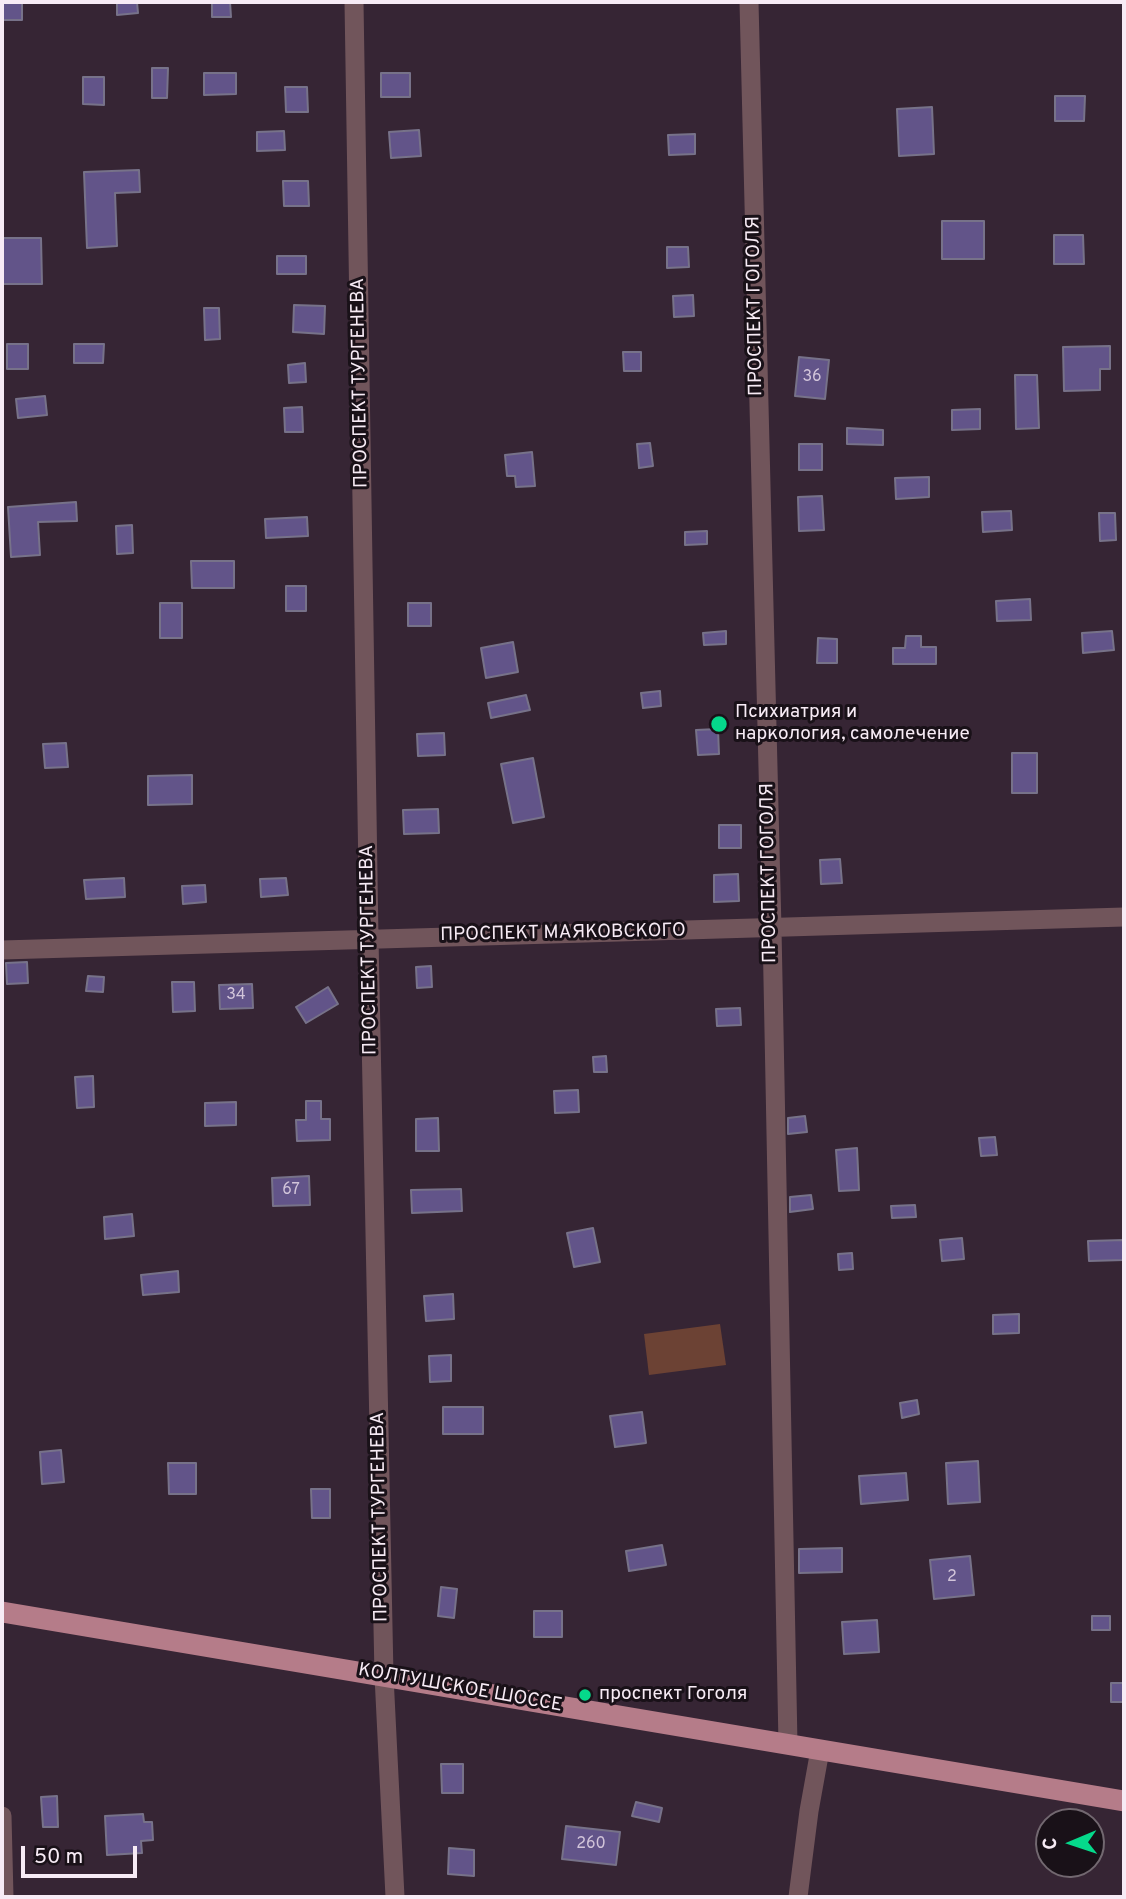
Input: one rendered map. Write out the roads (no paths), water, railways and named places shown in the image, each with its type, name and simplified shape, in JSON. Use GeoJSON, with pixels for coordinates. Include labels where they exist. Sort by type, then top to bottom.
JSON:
{"type":"FeatureCollection","features":[{"type":"Feature","properties":{"kind":"main road","name":"КОЛТУШСКОЕ ШОССЕ"},"geometry":{"type":"LineString","coordinates":[[2,1612],[1124,1801]]}},
{"type":"Feature","properties":{"kind":"street","name":"ПРОСПЕКТ ТУРГЕНЕВА"},"geometry":{"type":"LineString","coordinates":[[354,2],[384,1676],[395,1897]]}},
{"type":"Feature","properties":{"kind":"street","name":"ПРОСПЕКТ ГОГОЛЯ"},"geometry":{"type":"LineString","coordinates":[[749,2],[772,929],[788,1744]]}},
{"type":"Feature","properties":{"kind":"street","name":"ПРОСПЕКТ МАЯКОВСКОГО"},"geometry":{"type":"LineString","coordinates":[[2,950],[1124,917]]}},
{"type":"Feature","properties":{"kind":"street"},"geometry":{"type":"LineString","coordinates":[[797,1897],[820,1750]]}},
{"type":"Feature","properties":{"kind":"street"},"geometry":{"type":"LineString","coordinates":[[2,1816],[4,1897]]}},
{"type":"Feature","properties":{"kind":"place","name":"Психиатрия и наркология, самолечение"},"geometry":{"type":"Point","coordinates":[719,724]}},
{"type":"Feature","properties":{"kind":"place","name":"проспект Гоголя"},"geometry":{"type":"Point","coordinates":[585,1695]}}]}
